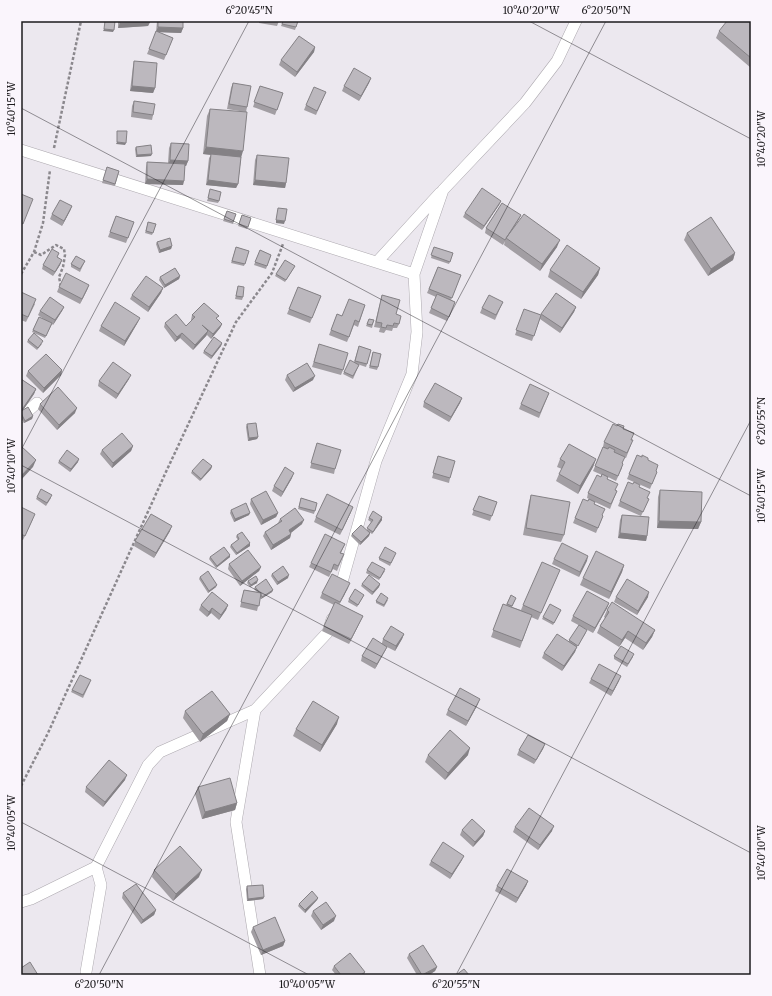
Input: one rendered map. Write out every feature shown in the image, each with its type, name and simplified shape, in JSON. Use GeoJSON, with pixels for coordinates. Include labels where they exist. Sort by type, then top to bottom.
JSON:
{"type":"FeatureCollection","features":[{"type":"Feature","properties":{"kind":"street"},"geometry":{"type":"LineString","coordinates":[[377,262],[525,103],[557,61],[576,21]]}},
{"type":"Feature","properties":{"kind":"street"},"geometry":{"type":"LineString","coordinates":[[21,150],[414,274]]}},
{"type":"Feature","properties":{"kind":"street"},"geometry":{"type":"LineString","coordinates":[[21,902],[32,899],[96,867],[148,765],[160,752],[255,710],[328,632],[376,461],[412,374],[418,332],[414,274],[443,190]]}},
{"type":"Feature","properties":{"kind":"street"},"geometry":{"type":"LineString","coordinates":[[21,417],[37,403]]}},
{"type":"Feature","properties":{"kind":"street"},"geometry":{"type":"LineString","coordinates":[[255,710],[236,822],[260,975]]}},
{"type":"Feature","properties":{"kind":"street"},"geometry":{"type":"LineString","coordinates":[[86,972],[101,885],[96,867]]}},
{"type":"Feature","properties":{"kind":"path"},"geometry":{"type":"LineString","coordinates":[[21,274],[34,252],[43,223],[51,160],[81,21]]}},
{"type":"Feature","properties":{"kind":"path"},"geometry":{"type":"LineString","coordinates":[[21,786],[48,733],[165,474],[236,322],[272,273],[287,234]]}},
{"type":"Feature","properties":{"kind":"path"},"geometry":{"type":"LineString","coordinates":[[34,252],[41,255],[56,245],[64,249],[65,255],[63,267],[59,277],[62,293]]}},
{"type":"Feature","properties":{"kind":"building"},"geometry":{"type":"Polygon","coordinates":[[[105,21],[115,21],[114,30],[104,29],[105,21]]]}},
{"type":"Feature","properties":{"kind":"building"},"geometry":{"type":"Polygon","coordinates":[[[120,21],[150,21],[150,22],[120,23],[120,21]]]}},
{"type":"Feature","properties":{"kind":"building"},"geometry":{"type":"Polygon","coordinates":[[[158,21],[183,21],[183,28],[158,27],[158,21]]]}},
{"type":"Feature","properties":{"kind":"building"},"geometry":{"type":"Polygon","coordinates":[[[283,21],[298,21],[296,27],[282,24],[283,21]]]}},
{"type":"Feature","properties":{"kind":"building"},"geometry":{"type":"Polygon","coordinates":[[[727,21],[751,21],[751,58],[719,31],[727,21]]]}},
{"type":"Feature","properties":{"kind":"building"},"geometry":{"type":"Polygon","coordinates":[[[156,31],[173,38],[166,55],[149,49],[156,31]]]}},
{"type":"Feature","properties":{"kind":"building"},"geometry":{"type":"Polygon","coordinates":[[[299,36],[315,47],[297,72],[281,60],[299,36]]]}},
{"type":"Feature","properties":{"kind":"building"},"geometry":{"type":"Polygon","coordinates":[[[134,61],[157,63],[155,88],[132,86],[134,61]]]}},
{"type":"Feature","properties":{"kind":"building"},"geometry":{"type":"Polygon","coordinates":[[[354,68],[371,78],[361,96],[344,86],[354,68]]]}},
{"type":"Feature","properties":{"kind":"building"},"geometry":{"type":"Polygon","coordinates":[[[233,83],[251,86],[247,107],[229,104],[233,83]]]}},
{"type":"Feature","properties":{"kind":"building"},"geometry":{"type":"Polygon","coordinates":[[[260,86],[283,93],[277,110],[254,102],[260,86]]]}},
{"type":"Feature","properties":{"kind":"building"},"geometry":{"type":"Polygon","coordinates":[[[314,87],[326,92],[317,111],[306,105],[314,87]]]}},
{"type":"Feature","properties":{"kind":"building"},"geometry":{"type":"Polygon","coordinates":[[[134,101],[155,104],[153,115],[133,112],[134,101]]]}},
{"type":"Feature","properties":{"kind":"building"},"geometry":{"type":"Polygon","coordinates":[[[210,109],[247,112],[243,151],[206,147],[210,109]]]}},
{"type":"Feature","properties":{"kind":"building"},"geometry":{"type":"Polygon","coordinates":[[[117,131],[127,131],[126,143],[117,142],[117,131]]]}},
{"type":"Feature","properties":{"kind":"building"},"geometry":{"type":"Polygon","coordinates":[[[171,143],[189,144],[188,161],[170,160],[171,143]]]}},
{"type":"Feature","properties":{"kind":"building"},"geometry":{"type":"Polygon","coordinates":[[[151,145],[152,154],[137,155],[136,147],[151,145]]]}},
{"type":"Feature","properties":{"kind":"building"},"geometry":{"type":"Polygon","coordinates":[[[211,154],[241,157],[238,184],[208,180],[211,154]]]}},
{"type":"Feature","properties":{"kind":"building"},"geometry":{"type":"Polygon","coordinates":[[[257,155],[289,158],[286,183],[255,180],[257,155]]]}},
{"type":"Feature","properties":{"kind":"building"},"geometry":{"type":"Polygon","coordinates":[[[147,162],[185,164],[184,181],[147,179],[147,162]]]}},
{"type":"Feature","properties":{"kind":"building"},"geometry":{"type":"Polygon","coordinates":[[[107,167],[119,171],[115,184],[103,180],[107,167]]]}},
{"type":"Feature","properties":{"kind":"building"},"geometry":{"type":"Polygon","coordinates":[[[482,188],[501,201],[484,226],[465,213],[482,188]]]}},
{"type":"Feature","properties":{"kind":"building"},"geometry":{"type":"Polygon","coordinates":[[[210,189],[221,192],[219,201],[208,198],[210,189]]]}},
{"type":"Feature","properties":{"kind":"building"},"geometry":{"type":"Polygon","coordinates":[[[21,194],[33,199],[23,224],[21,223],[21,194]]]}},
{"type":"Feature","properties":{"kind":"building"},"geometry":{"type":"Polygon","coordinates":[[[60,200],[72,206],[64,221],[52,214],[60,200]]]}},
{"type":"Feature","properties":{"kind":"building"},"geometry":{"type":"Polygon","coordinates":[[[502,203],[521,215],[505,240],[486,228],[502,203]]]}},
{"type":"Feature","properties":{"kind":"building"},"geometry":{"type":"Polygon","coordinates":[[[278,208],[287,209],[285,221],[276,220],[278,208]]]}},
{"type":"Feature","properties":{"kind":"building"},"geometry":{"type":"Polygon","coordinates":[[[227,211],[236,214],[233,222],[224,219],[227,211]]]}},
{"type":"Feature","properties":{"kind":"building"},"geometry":{"type":"Polygon","coordinates":[[[524,214],[560,240],[542,264],[506,238],[524,214]]]}},
{"type":"Feature","properties":{"kind":"building"},"geometry":{"type":"Polygon","coordinates":[[[242,215],[251,218],[248,227],[239,224],[242,215]]]}},
{"type":"Feature","properties":{"kind":"building"},"geometry":{"type":"Polygon","coordinates":[[[116,216],[134,222],[128,238],[110,232],[116,216]]]}},
{"type":"Feature","properties":{"kind":"building"},"geometry":{"type":"Polygon","coordinates":[[[711,217],[735,253],[711,269],[687,233],[711,217]]]}},
{"type":"Feature","properties":{"kind":"building"},"geometry":{"type":"Polygon","coordinates":[[[148,222],[156,224],[153,233],[146,231],[148,222]]]}},
{"type":"Feature","properties":{"kind":"building"},"geometry":{"type":"Polygon","coordinates":[[[170,238],[172,246],[160,250],[157,242],[170,238]]]}},
{"type":"Feature","properties":{"kind":"building"},"geometry":{"type":"Polygon","coordinates":[[[567,245],[600,268],[583,292],[550,270],[567,245]]]}},
{"type":"Feature","properties":{"kind":"building"},"geometry":{"type":"Polygon","coordinates":[[[236,247],[249,251],[245,264],[232,261],[236,247]]]}},
{"type":"Feature","properties":{"kind":"building"},"geometry":{"type":"Polygon","coordinates":[[[434,247],[453,253],[450,262],[431,255],[434,247]]]}},
{"type":"Feature","properties":{"kind":"building"},"geometry":{"type":"Polygon","coordinates":[[[52,249],[59,253],[57,257],[62,260],[55,272],[43,265],[52,249]]]}},
{"type":"Feature","properties":{"kind":"building"},"geometry":{"type":"Polygon","coordinates":[[[260,250],[271,255],[267,266],[255,262],[260,250]]]}},
{"type":"Feature","properties":{"kind":"building"},"geometry":{"type":"Polygon","coordinates":[[[76,256],[85,261],[80,269],[71,264],[76,256]]]}},
{"type":"Feature","properties":{"kind":"building"},"geometry":{"type":"Polygon","coordinates":[[[285,260],[295,266],[286,280],[276,274],[285,260]]]}},
{"type":"Feature","properties":{"kind":"building"},"geometry":{"type":"Polygon","coordinates":[[[438,267],[461,275],[452,298],[429,289],[438,267]]]}},
{"type":"Feature","properties":{"kind":"building"},"geometry":{"type":"Polygon","coordinates":[[[175,268],[180,276],[165,285],[160,277],[175,268]]]}},
{"type":"Feature","properties":{"kind":"building"},"geometry":{"type":"Polygon","coordinates":[[[66,273],[89,285],[82,299],[59,287],[66,273]]]}},
{"type":"Feature","properties":{"kind":"building"},"geometry":{"type":"Polygon","coordinates":[[[146,276],[163,288],[149,307],[132,295],[146,276]]]}},
{"type":"Feature","properties":{"kind":"building"},"geometry":{"type":"Polygon","coordinates":[[[238,286],[244,287],[243,297],[236,296],[238,286]]]}},
{"type":"Feature","properties":{"kind":"building"},"geometry":{"type":"Polygon","coordinates":[[[298,287],[321,296],[312,318],[289,309],[298,287]]]}},
{"type":"Feature","properties":{"kind":"building"},"geometry":{"type":"Polygon","coordinates":[[[21,292],[36,299],[28,317],[21,314],[21,292]]]}},
{"type":"Feature","properties":{"kind":"building"},"geometry":{"type":"Polygon","coordinates":[[[556,293],[576,307],[562,328],[541,314],[556,293]]]}},
{"type":"Feature","properties":{"kind":"building"},"geometry":{"type":"Polygon","coordinates":[[[437,294],[455,302],[449,317],[431,308],[437,294]]]}},
{"type":"Feature","properties":{"kind":"building"},"geometry":{"type":"Polygon","coordinates":[[[382,295],[400,300],[396,314],[401,316],[399,324],[394,323],[393,326],[387,325],[386,328],[381,327],[382,323],[376,322],[382,295]]]}},
{"type":"Feature","properties":{"kind":"building"},"geometry":{"type":"Polygon","coordinates":[[[489,295],[503,302],[496,315],[482,308],[489,295]]]}},
{"type":"Feature","properties":{"kind":"building"},"geometry":{"type":"Polygon","coordinates":[[[50,297],[64,307],[55,320],[40,311],[50,297]]]}},
{"type":"Feature","properties":{"kind":"building"},"geometry":{"type":"Polygon","coordinates":[[[349,299],[365,305],[359,322],[355,320],[349,337],[331,330],[337,314],[342,316],[349,299]]]}},
{"type":"Feature","properties":{"kind":"building"},"geometry":{"type":"Polygon","coordinates":[[[115,302],[140,318],[125,341],[101,326],[115,302]]]}},
{"type":"Feature","properties":{"kind":"building"},"geometry":{"type":"Polygon","coordinates":[[[204,303],[219,316],[216,318],[222,324],[213,334],[202,325],[208,331],[195,345],[182,333],[177,337],[165,323],[176,314],[186,326],[195,317],[192,315],[204,303]]]}},
{"type":"Feature","properties":{"kind":"building"},"geometry":{"type":"Polygon","coordinates":[[[524,309],[541,315],[534,336],[516,330],[524,309]]]}},
{"type":"Feature","properties":{"kind":"building"},"geometry":{"type":"Polygon","coordinates":[[[39,317],[52,323],[46,336],[33,330],[39,317]]]}},
{"type":"Feature","properties":{"kind":"building"},"geometry":{"type":"Polygon","coordinates":[[[369,319],[374,320],[372,325],[367,324],[369,319]]]}},
{"type":"Feature","properties":{"kind":"building"},"geometry":{"type":"Polygon","coordinates":[[[34,333],[43,341],[38,348],[28,340],[34,333]]]}},
{"type":"Feature","properties":{"kind":"building"},"geometry":{"type":"Polygon","coordinates":[[[214,337],[222,343],[212,356],[204,351],[214,337]]]}},
{"type":"Feature","properties":{"kind":"building"},"geometry":{"type":"Polygon","coordinates":[[[319,344],[348,353],[343,370],[314,362],[319,344]]]}},
{"type":"Feature","properties":{"kind":"building"},"geometry":{"type":"Polygon","coordinates":[[[359,346],[371,350],[367,364],[355,361],[359,346]]]}},
{"type":"Feature","properties":{"kind":"building"},"geometry":{"type":"Polygon","coordinates":[[[373,352],[381,354],[378,367],[370,366],[373,352]]]}},
{"type":"Feature","properties":{"kind":"building"},"geometry":{"type":"Polygon","coordinates":[[[46,354],[62,370],[44,388],[28,371],[46,354]]]}},
{"type":"Feature","properties":{"kind":"building"},"geometry":{"type":"Polygon","coordinates":[[[350,360],[359,365],[353,376],[344,372],[350,360]]]}},
{"type":"Feature","properties":{"kind":"building"},"geometry":{"type":"Polygon","coordinates":[[[113,362],[131,375],[118,394],[99,381],[113,362]]]}},
{"type":"Feature","properties":{"kind":"building"},"geometry":{"type":"Polygon","coordinates":[[[307,363],[315,376],[295,388],[287,375],[307,363]]]}},
{"type":"Feature","properties":{"kind":"building"},"geometry":{"type":"Polygon","coordinates":[[[21,379],[36,389],[21,411],[21,379]]]}},
{"type":"Feature","properties":{"kind":"building"},"geometry":{"type":"Polygon","coordinates":[[[435,383],[462,398],[451,417],[424,402],[435,383]]]}},
{"type":"Feature","properties":{"kind":"building"},"geometry":{"type":"Polygon","coordinates":[[[530,384],[549,393],[540,413],[521,404],[530,384]]]}},
{"type":"Feature","properties":{"kind":"building"},"geometry":{"type":"Polygon","coordinates":[[[58,387],[77,408],[59,425],[40,404],[58,387]]]}},
{"type":"Feature","properties":{"kind":"building"},"geometry":{"type":"Polygon","coordinates":[[[28,407],[33,416],[25,421],[21,412],[28,407]]]}},
{"type":"Feature","properties":{"kind":"building"},"geometry":{"type":"Polygon","coordinates":[[[256,423],[258,437],[249,438],[247,424],[256,423]]]}},
{"type":"Feature","properties":{"kind":"building"},"geometry":{"type":"Polygon","coordinates":[[[613,424],[617,426],[618,424],[624,426],[623,429],[634,433],[631,440],[633,440],[627,453],[604,442],[613,424]]]}},
{"type":"Feature","properties":{"kind":"building"},"geometry":{"type":"Polygon","coordinates":[[[122,433],[133,446],[113,463],[102,450],[122,433]]]}},
{"type":"Feature","properties":{"kind":"building"},"geometry":{"type":"Polygon","coordinates":[[[317,443],[341,450],[335,469],[311,463],[317,443]]]}},
{"type":"Feature","properties":{"kind":"building"},"geometry":{"type":"Polygon","coordinates":[[[569,444],[596,459],[580,486],[559,474],[565,462],[560,459],[569,444]]]}},
{"type":"Feature","properties":{"kind":"building"},"geometry":{"type":"Polygon","coordinates":[[[21,446],[36,460],[21,476],[21,446]]]}},
{"type":"Feature","properties":{"kind":"building"},"geometry":{"type":"Polygon","coordinates":[[[603,447],[608,449],[609,447],[615,450],[614,452],[625,457],[618,476],[595,466],[603,447]]]}},
{"type":"Feature","properties":{"kind":"building"},"geometry":{"type":"Polygon","coordinates":[[[67,450],[79,459],[71,469],[59,461],[67,450]]]}},
{"type":"Feature","properties":{"kind":"building"},"geometry":{"type":"Polygon","coordinates":[[[637,455],[642,457],[642,455],[658,465],[652,484],[629,474],[637,455]]]}},
{"type":"Feature","properties":{"kind":"building"},"geometry":{"type":"Polygon","coordinates":[[[438,456],[455,461],[450,478],[433,473],[438,456]]]}},
{"type":"Feature","properties":{"kind":"building"},"geometry":{"type":"Polygon","coordinates":[[[203,459],[212,466],[201,479],[192,471],[203,459]]]}},
{"type":"Feature","properties":{"kind":"building"},"geometry":{"type":"Polygon","coordinates":[[[285,467],[294,473],[283,492],[274,486],[285,467]]]}},
{"type":"Feature","properties":{"kind":"building"},"geometry":{"type":"Polygon","coordinates":[[[602,474],[608,477],[607,479],[618,484],[615,490],[617,491],[611,504],[588,493],[597,475],[601,477],[602,474]]]}},
{"type":"Feature","properties":{"kind":"building"},"geometry":{"type":"Polygon","coordinates":[[[628,482],[633,484],[634,482],[640,485],[639,487],[650,492],[647,498],[649,499],[643,512],[620,501],[628,482]]]}},
{"type":"Feature","properties":{"kind":"building"},"geometry":{"type":"Polygon","coordinates":[[[41,489],[52,495],[47,503],[37,497],[41,489]]]}},
{"type":"Feature","properties":{"kind":"building"},"geometry":{"type":"Polygon","coordinates":[[[660,490],[702,492],[701,522],[659,521],[660,490]]]}},
{"type":"Feature","properties":{"kind":"building"},"geometry":{"type":"Polygon","coordinates":[[[266,491],[278,513],[263,520],[251,499],[266,491]]]}},
{"type":"Feature","properties":{"kind":"building"},"geometry":{"type":"Polygon","coordinates":[[[327,494],[353,507],[342,530],[316,517],[327,494]]]}},
{"type":"Feature","properties":{"kind":"building"},"geometry":{"type":"Polygon","coordinates":[[[531,495],[570,502],[564,535],[526,528],[531,495]]]}},
{"type":"Feature","properties":{"kind":"building"},"geometry":{"type":"Polygon","coordinates":[[[479,496],[497,502],[492,516],[473,510],[479,496]]]}},
{"type":"Feature","properties":{"kind":"building"},"geometry":{"type":"Polygon","coordinates":[[[301,498],[317,503],[315,511],[299,507],[301,498]]]}},
{"type":"Feature","properties":{"kind":"building"},"geometry":{"type":"Polygon","coordinates":[[[583,499],[588,501],[589,499],[595,502],[594,504],[605,509],[598,528],[575,518],[583,499]]]}},
{"type":"Feature","properties":{"kind":"building"},"geometry":{"type":"Polygon","coordinates":[[[246,503],[250,513],[235,519],[231,510],[246,503]]]}},
{"type":"Feature","properties":{"kind":"building"},"geometry":{"type":"Polygon","coordinates":[[[21,507],[35,514],[25,536],[21,534],[21,507]]]}},
{"type":"Feature","properties":{"kind":"building"},"geometry":{"type":"Polygon","coordinates":[[[295,508],[304,520],[289,530],[291,534],[273,545],[265,532],[282,521],[280,519],[295,508]]]}},
{"type":"Feature","properties":{"kind":"building"},"geometry":{"type":"Polygon","coordinates":[[[373,511],[382,517],[373,532],[367,528],[373,520],[369,518],[373,511]]]}},
{"type":"Feature","properties":{"kind":"building"},"geometry":{"type":"Polygon","coordinates":[[[151,514],[172,526],[156,553],[135,541],[151,514]]]}},
{"type":"Feature","properties":{"kind":"building"},"geometry":{"type":"Polygon","coordinates":[[[622,515],[649,517],[647,536],[620,533],[622,515]]]}},
{"type":"Feature","properties":{"kind":"building"},"geometry":{"type":"Polygon","coordinates":[[[361,525],[370,533],[361,542],[352,534],[361,525]]]}},
{"type":"Feature","properties":{"kind":"building"},"geometry":{"type":"Polygon","coordinates":[[[242,532],[250,543],[237,553],[231,545],[239,539],[237,535],[242,532]]]}},
{"type":"Feature","properties":{"kind":"building"},"geometry":{"type":"Polygon","coordinates":[[[325,534],[345,544],[340,553],[344,554],[338,566],[334,564],[331,572],[311,563],[325,534]]]}},
{"type":"Feature","properties":{"kind":"building"},"geometry":{"type":"Polygon","coordinates":[[[562,543],[588,556],[580,572],[554,559],[562,543]]]}},
{"type":"Feature","properties":{"kind":"building"},"geometry":{"type":"Polygon","coordinates":[[[224,547],[230,555],[217,566],[210,557],[224,547]]]}},
{"type":"Feature","properties":{"kind":"building"},"geometry":{"type":"Polygon","coordinates":[[[385,547],[396,553],[391,563],[379,558],[385,547]]]}},
{"type":"Feature","properties":{"kind":"building"},"geometry":{"type":"Polygon","coordinates":[[[248,550],[261,567],[242,581],[229,564],[248,550]]]}},
{"type":"Feature","properties":{"kind":"building"},"geometry":{"type":"Polygon","coordinates":[[[596,551],[624,565],[611,592],[583,578],[596,551]]]}},
{"type":"Feature","properties":{"kind":"building"},"geometry":{"type":"Polygon","coordinates":[[[372,562],[385,569],[380,578],[367,570],[372,562]]]}},
{"type":"Feature","properties":{"kind":"building"},"geometry":{"type":"Polygon","coordinates":[[[542,562],[560,570],[541,613],[523,605],[542,562]]]}},
{"type":"Feature","properties":{"kind":"building"},"geometry":{"type":"Polygon","coordinates":[[[283,566],[289,575],[278,582],[272,574],[283,566]]]}},
{"type":"Feature","properties":{"kind":"building"},"geometry":{"type":"Polygon","coordinates":[[[208,571],[217,585],[209,591],[200,577],[208,571]]]}},
{"type":"Feature","properties":{"kind":"building"},"geometry":{"type":"Polygon","coordinates":[[[332,574],[350,583],[340,602],[322,593],[332,574]]]}},
{"type":"Feature","properties":{"kind":"building"},"geometry":{"type":"Polygon","coordinates":[[[369,575],[380,584],[373,592],[362,584],[369,575]]]}},
{"type":"Feature","properties":{"kind":"building"},"geometry":{"type":"Polygon","coordinates":[[[256,576],[258,580],[251,585],[248,581],[256,576]]]}},
{"type":"Feature","properties":{"kind":"building"},"geometry":{"type":"Polygon","coordinates":[[[266,579],[273,590],[262,597],[261,593],[255,587],[266,579]]]}},
{"type":"Feature","properties":{"kind":"building"},"geometry":{"type":"Polygon","coordinates":[[[627,579],[649,592],[638,611],[616,597],[627,579]]]}},
{"type":"Feature","properties":{"kind":"building"},"geometry":{"type":"Polygon","coordinates":[[[355,589],[364,595],[358,605],[349,599],[355,589]]]}},
{"type":"Feature","properties":{"kind":"building"},"geometry":{"type":"Polygon","coordinates":[[[244,590],[261,593],[259,606],[241,602],[244,590]]]}},
{"type":"Feature","properties":{"kind":"building"},"geometry":{"type":"Polygon","coordinates":[[[587,591],[609,603],[595,628],[573,616],[587,591]]]}},
{"type":"Feature","properties":{"kind":"building"},"geometry":{"type":"Polygon","coordinates":[[[212,592],[228,605],[221,615],[212,608],[209,612],[201,605],[212,592]]]}},
{"type":"Feature","properties":{"kind":"building"},"geometry":{"type":"Polygon","coordinates":[[[381,593],[388,598],[384,605],[376,601],[381,593]]]}},
{"type":"Feature","properties":{"kind":"building"},"geometry":{"type":"Polygon","coordinates":[[[511,595],[516,598],[512,606],[507,604],[511,595]]]}},
{"type":"Feature","properties":{"kind":"building"},"geometry":{"type":"Polygon","coordinates":[[[335,602],[363,616],[351,639],[324,626],[335,602]]]}},
{"type":"Feature","properties":{"kind":"building"},"geometry":{"type":"Polygon","coordinates":[[[612,602],[655,630],[646,643],[628,631],[622,640],[600,626],[609,612],[607,610],[612,602]]]}},
{"type":"Feature","properties":{"kind":"building"},"geometry":{"type":"Polygon","coordinates":[[[503,604],[532,615],[522,641],[493,630],[503,604]]]}},
{"type":"Feature","properties":{"kind":"building"},"geometry":{"type":"Polygon","coordinates":[[[550,604],[561,610],[554,623],[543,617],[550,604]]]}},
{"type":"Feature","properties":{"kind":"building"},"geometry":{"type":"Polygon","coordinates":[[[579,625],[587,630],[578,646],[569,640],[579,625]]]}},
{"type":"Feature","properties":{"kind":"building"},"geometry":{"type":"Polygon","coordinates":[[[391,626],[404,634],[396,646],[383,639],[391,626]]]}},
{"type":"Feature","properties":{"kind":"building"},"geometry":{"type":"Polygon","coordinates":[[[557,634],[577,647],[564,666],[544,653],[557,634]]]}},
{"type":"Feature","properties":{"kind":"building"},"geometry":{"type":"Polygon","coordinates":[[[373,638],[387,647],[377,664],[362,656],[373,638]]]}},
{"type":"Feature","properties":{"kind":"building"},"geometry":{"type":"Polygon","coordinates":[[[621,646],[634,654],[628,664],[614,656],[621,646]]]}},
{"type":"Feature","properties":{"kind":"building"},"geometry":{"type":"Polygon","coordinates":[[[599,664],[621,676],[613,691],[591,679],[599,664]]]}},
{"type":"Feature","properties":{"kind":"building"},"geometry":{"type":"Polygon","coordinates":[[[80,675],[91,680],[83,695],[72,690],[80,675]]]}},
{"type":"Feature","properties":{"kind":"building"},"geometry":{"type":"Polygon","coordinates":[[[460,688],[480,699],[468,721],[448,710],[460,688]]]}},
{"type":"Feature","properties":{"kind":"building"},"geometry":{"type":"Polygon","coordinates":[[[212,691],[230,714],[203,734],[185,711],[212,691]]]}},
{"type":"Feature","properties":{"kind":"building"},"geometry":{"type":"Polygon","coordinates":[[[313,701],[339,717],[322,745],[296,729],[313,701]]]}},
{"type":"Feature","properties":{"kind":"building"},"geometry":{"type":"Polygon","coordinates":[[[450,730],[470,748],[448,773],[428,755],[450,730]]]}},
{"type":"Feature","properties":{"kind":"building"},"geometry":{"type":"Polygon","coordinates":[[[528,735],[545,744],[536,760],[519,750],[528,735]]]}},
{"type":"Feature","properties":{"kind":"building"},"geometry":{"type":"Polygon","coordinates":[[[109,760],[127,775],[105,802],[86,787],[109,760]]]}},
{"type":"Feature","properties":{"kind":"building"},"geometry":{"type":"Polygon","coordinates":[[[230,778],[237,803],[205,812],[198,787],[230,778]]]}},
{"type":"Feature","properties":{"kind":"building"},"geometry":{"type":"Polygon","coordinates":[[[529,808],[554,826],[540,845],[515,827],[529,808]]]}},
{"type":"Feature","properties":{"kind":"building"},"geometry":{"type":"Polygon","coordinates":[[[472,819],[485,831],[475,842],[462,830],[472,819]]]}},
{"type":"Feature","properties":{"kind":"building"},"geometry":{"type":"Polygon","coordinates":[[[443,842],[464,856],[452,874],[431,861],[443,842]]]}},
{"type":"Feature","properties":{"kind":"building"},"geometry":{"type":"Polygon","coordinates":[[[180,846],[202,870],[176,894],[154,870],[180,846]]]}},
{"type":"Feature","properties":{"kind":"building"},"geometry":{"type":"Polygon","coordinates":[[[507,869],[528,881],[518,898],[497,886],[507,869]]]}},
{"type":"Feature","properties":{"kind":"building"},"geometry":{"type":"Polygon","coordinates":[[[136,884],[156,910],[143,920],[123,893],[136,884]]]}},
{"type":"Feature","properties":{"kind":"building"},"geometry":{"type":"Polygon","coordinates":[[[263,885],[264,897],[248,899],[247,886],[263,885]]]}},
{"type":"Feature","properties":{"kind":"building"},"geometry":{"type":"Polygon","coordinates":[[[312,891],[318,898],[305,910],[299,904],[312,891]]]}},
{"type":"Feature","properties":{"kind":"building"},"geometry":{"type":"Polygon","coordinates":[[[326,902],[336,916],[323,925],[313,911],[326,902]]]}},
{"type":"Feature","properties":{"kind":"building"},"geometry":{"type":"Polygon","coordinates":[[[275,917],[285,941],[263,950],[253,927],[275,917]]]}},
{"type":"Feature","properties":{"kind":"building"},"geometry":{"type":"Polygon","coordinates":[[[423,945],[437,967],[422,975],[409,954],[423,945]]]}},
{"type":"Feature","properties":{"kind":"building"},"geometry":{"type":"Polygon","coordinates":[[[350,953],[365,972],[361,975],[341,975],[334,966],[350,953]]]}},
{"type":"Feature","properties":{"kind":"building"},"geometry":{"type":"Polygon","coordinates":[[[30,962],[38,975],[21,975],[21,968],[30,962]]]}},
{"type":"Feature","properties":{"kind":"building"},"geometry":{"type":"Polygon","coordinates":[[[464,969],[469,975],[456,975],[464,969]]]}}]}
